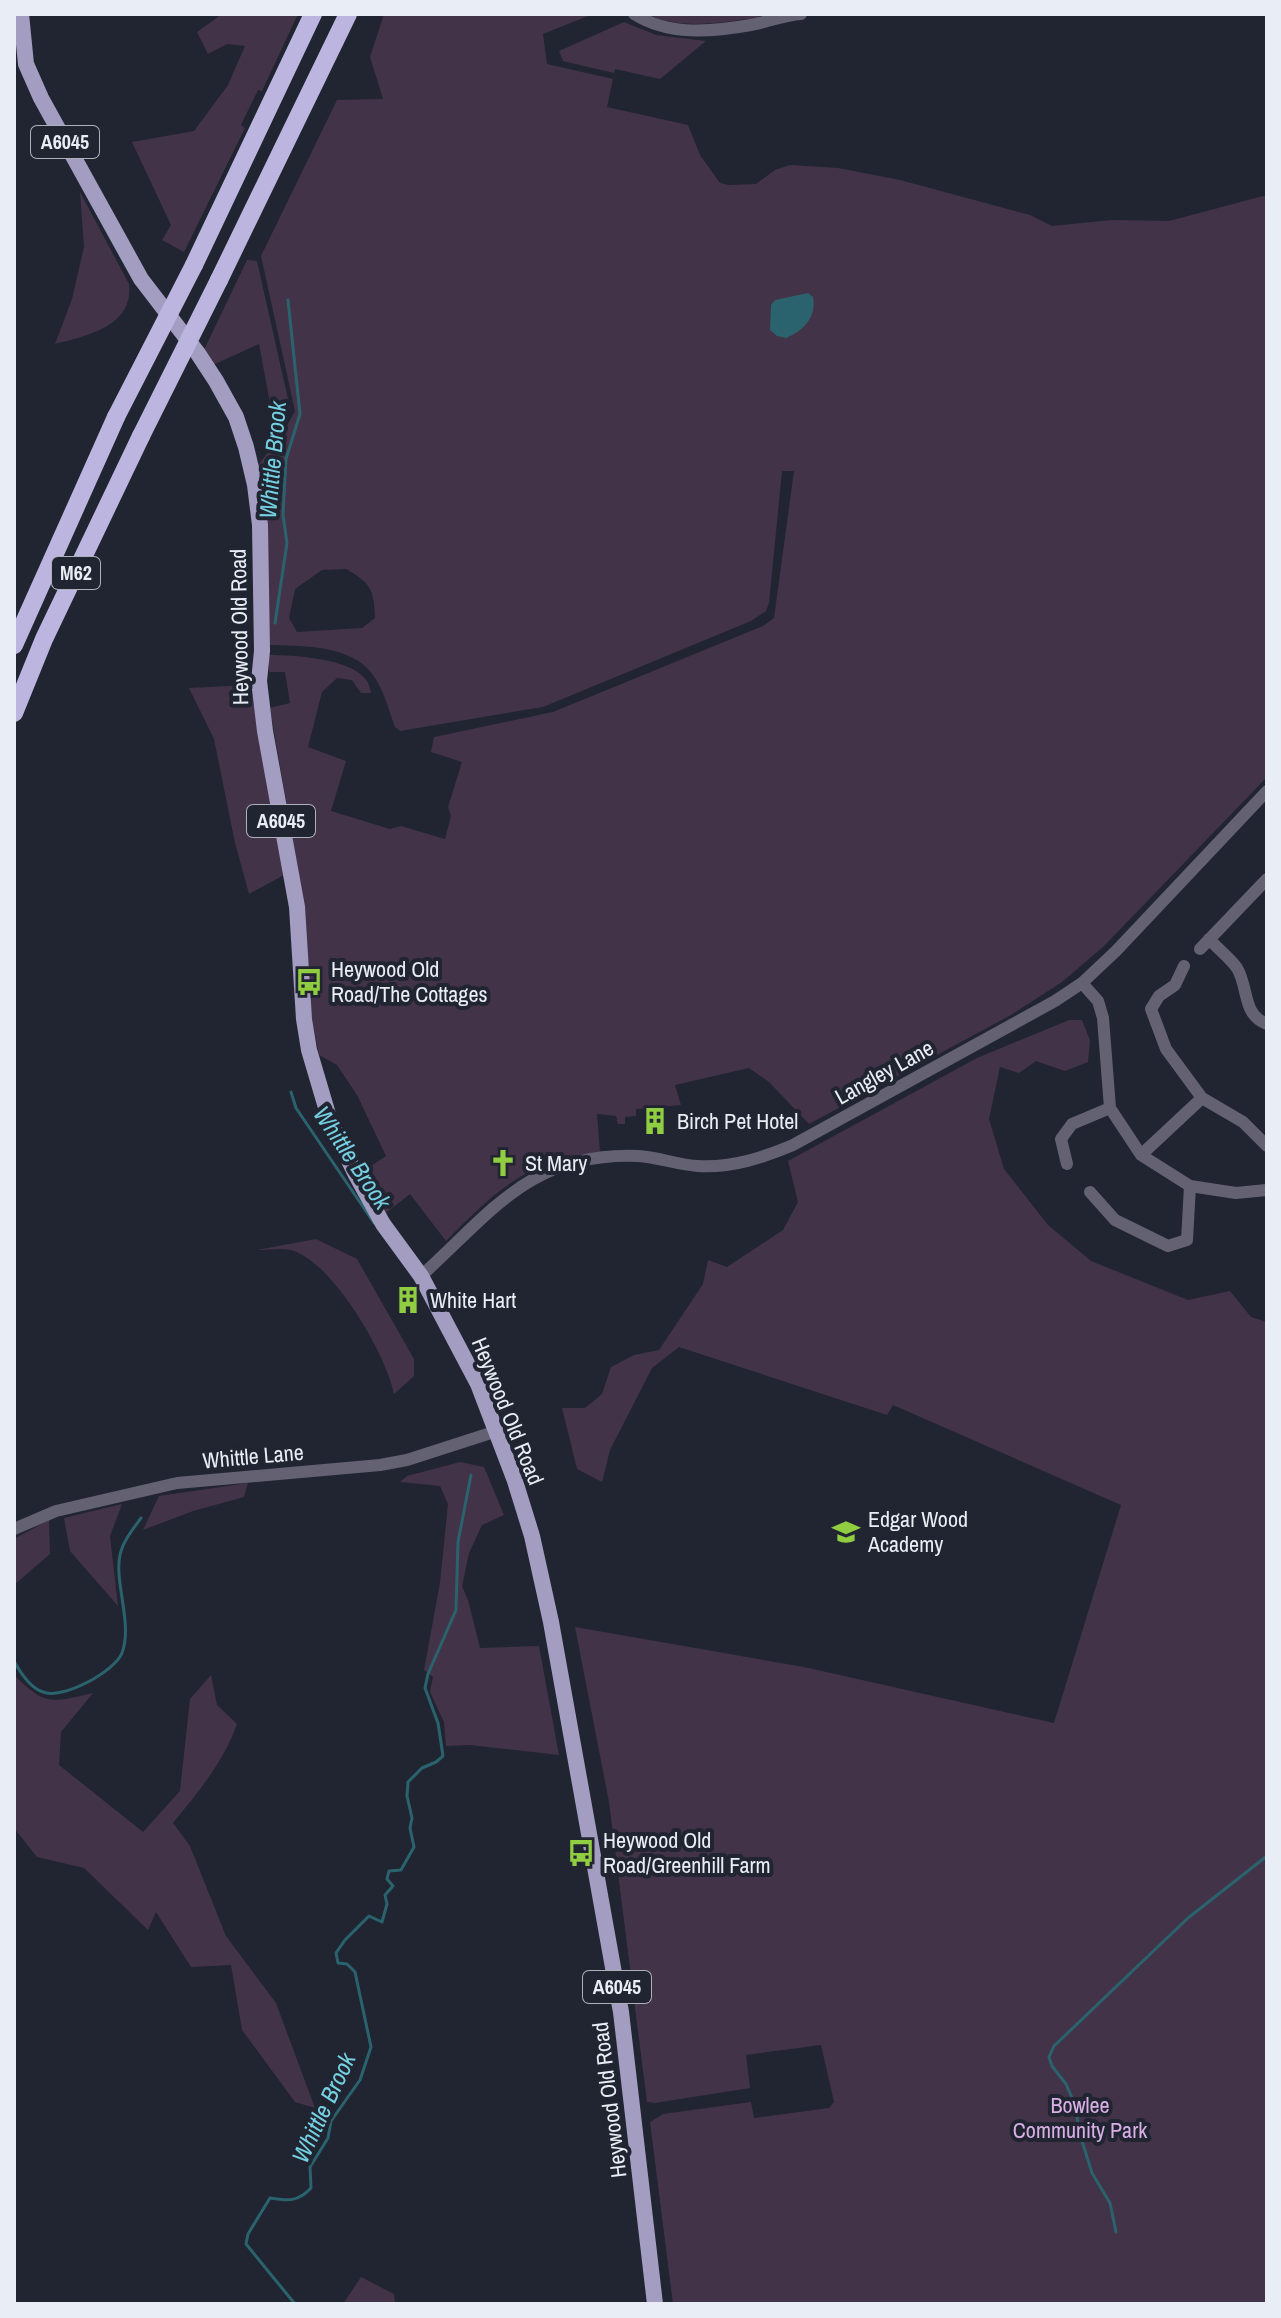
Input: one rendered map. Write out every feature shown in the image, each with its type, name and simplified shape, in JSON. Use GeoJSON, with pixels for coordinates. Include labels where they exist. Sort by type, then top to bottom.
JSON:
{"type":"FeatureCollection","features":[{"type":"Feature","properties":{"kind":"highway","name":"M62"},"geometry":{"type":"LineString","coordinates":[[14,645],[116,417],[194,265],[313,14]]}},
{"type":"Feature","properties":{"kind":"highway","name":"M62"},"geometry":{"type":"LineString","coordinates":[[14,713],[44,639],[348,14]]}},
{"type":"Feature","properties":{"kind":"highway","name":"M62"},"geometry":{"type":"LineString","coordinates":[[14,729],[44,639]]}},
{"type":"Feature","properties":{"kind":"main road","name":"Heywood Old Road"},"geometry":{"type":"LineString","coordinates":[[21,14],[26,64],[41,98],[146,288],[216,381],[236,417],[246,447],[260,525],[262,651],[259,681],[297,907],[309,1050],[330,1121],[356,1175],[383,1224],[421,1276],[465,1357],[497,1431],[532,1536],[551,1622],[621,2012],[655,2304]]}},
{"type":"Feature","properties":{"kind":"street"},"geometry":{"type":"LineString","coordinates":[[634,14],[659,27],[683,31],[754,25],[801,14]]}},
{"type":"Feature","properties":{"kind":"street","name":"Langley Lane"},"geometry":{"type":"LineString","coordinates":[[421,1276],[506,1196],[540,1174],[577,1162],[636,1156],[699,1166],[730,1165],[761,1159],[793,1145],[1055,1001],[1082,983],[1116,951],[1267,791]]}},
{"type":"Feature","properties":{"kind":"street"},"geometry":{"type":"LineString","coordinates":[[1267,879],[1204,944],[1237,968],[1251,1013],[1267,1024]]}},
{"type":"Feature","properties":{"kind":"street"},"geometry":{"type":"LineString","coordinates":[[1184,966],[1175,985],[1159,996],[1151,1009],[1166,1049],[1202,1098],[1243,1122],[1267,1146]]}},
{"type":"Feature","properties":{"kind":"street"},"geometry":{"type":"LineString","coordinates":[[1082,983],[1098,1001],[1103,1018],[1110,1108],[1141,1155],[1190,1186],[1236,1193],[1267,1190]]}},
{"type":"Feature","properties":{"kind":"street"},"geometry":{"type":"LineString","coordinates":[[1141,1155],[1202,1098]]}},
{"type":"Feature","properties":{"kind":"street"},"geometry":{"type":"LineString","coordinates":[[1067,1164],[1061,1139],[1072,1124],[1110,1108]]}},
{"type":"Feature","properties":{"kind":"street"},"geometry":{"type":"LineString","coordinates":[[1090,1192],[1115,1220],[1168,1246],[1187,1240],[1190,1186]]}},
{"type":"Feature","properties":{"kind":"street","name":"Whittle Lane"},"geometry":{"type":"LineString","coordinates":[[14,1529],[56,1511],[177,1483],[380,1465],[407,1460],[497,1431]]}},
{"type":"Feature","properties":{"kind":"green space"},"geometry":{"type":"Polygon","coordinates":[[[222,14],[298,14],[262,91],[258,90],[241,125],[245,128],[184,252],[162,240],[171,225],[132,142],[194,131],[228,85],[245,46],[227,44],[208,54],[197,32],[222,14]]]}},
{"type":"Feature","properties":{"kind":"green space"},"geometry":{"type":"Polygon","coordinates":[[[384,14],[593,14],[543,34],[547,64],[613,79],[607,107],[688,125],[700,155],[720,183],[756,184],[775,170],[790,165],[838,168],[900,180],[1030,215],[1052,226],[1112,220],[1169,221],[1267,195],[1267,777],[1104,946],[1062,982],[1011,1015],[809,1124],[769,1082],[749,1068],[675,1085],[681,1105],[636,1109],[636,1116],[625,1117],[625,1124],[618,1124],[616,1116],[597,1114],[600,1152],[552,1163],[514,1181],[446,1241],[410,1194],[386,1213],[365,1170],[386,1156],[357,1095],[337,1065],[319,1055],[311,1013],[304,905],[270,708],[290,703],[285,672],[269,672],[269,655],[307,657],[336,663],[349,667],[367,681],[371,693],[361,693],[352,680],[337,678],[322,692],[308,747],[346,761],[331,811],[390,829],[401,826],[445,839],[451,816],[448,807],[462,762],[431,752],[434,737],[553,712],[763,626],[774,618],[794,471],[782,471],[766,611],[751,621],[543,707],[400,731],[395,727],[377,681],[364,665],[352,657],[324,649],[267,645],[258,465],[283,433],[295,411],[261,256],[337,100],[383,99],[370,57],[384,14]],[[346,569],[322,570],[295,589],[289,618],[297,632],[362,628],[375,618],[370,588],[346,569]]]}},
{"type":"Feature","properties":{"kind":"green space"},"geometry":{"type":"Polygon","coordinates":[[[647,14],[758,14],[759,18],[687,24],[647,14]]]}},
{"type":"Feature","properties":{"kind":"green space"},"geometry":{"type":"Polygon","coordinates":[[[624,22],[656,35],[706,41],[660,79],[615,69],[614,73],[563,61],[559,51],[624,22]]]}},
{"type":"Feature","properties":{"kind":"green space"},"geometry":{"type":"Polygon","coordinates":[[[80,192],[129,284],[129,298],[124,310],[106,327],[55,344],[72,299],[84,247],[80,192]]]}},
{"type":"Feature","properties":{"kind":"green space"},"geometry":{"type":"Polygon","coordinates":[[[247,260],[257,261],[290,408],[278,428],[267,433],[272,414],[259,344],[213,365],[203,352],[247,260]]]}},
{"type":"Feature","properties":{"kind":"green space"},"geometry":{"type":"Polygon","coordinates":[[[250,685],[284,875],[249,894],[235,843],[214,739],[189,688],[250,685]]]}},
{"type":"Feature","properties":{"kind":"green space","name":"Bowlee Community Park"},"geometry":{"type":"Polygon","coordinates":[[[1069,1020],[1082,1020],[1090,1040],[1088,1062],[1065,1071],[1036,1061],[1019,1073],[1000,1067],[989,1119],[1004,1169],[1048,1225],[1091,1261],[1188,1300],[1230,1291],[1251,1317],[1267,1322],[1267,2304],[673,2304],[650,2122],[663,2114],[751,2102],[754,2118],[829,2108],[834,2102],[821,2045],[746,2055],[750,2088],[647,2102],[609,1802],[575,1627],[804,1667],[1054,1723],[1121,1505],[893,1405],[887,1415],[679,1347],[652,1368],[610,1450],[602,1482],[577,1469],[562,1408],[585,1408],[602,1394],[611,1367],[634,1355],[659,1350],[703,1284],[708,1260],[727,1267],[783,1230],[798,1202],[788,1161],[977,1058],[1069,1020]]]}},
{"type":"Feature","properties":{"kind":"green space"},"geometry":{"type":"Polygon","coordinates":[[[316,1239],[357,1259],[414,1359],[414,1376],[394,1394],[381,1357],[369,1335],[341,1292],[325,1274],[294,1251],[257,1250],[316,1239]]]}},
{"type":"Feature","properties":{"kind":"green space"},"geometry":{"type":"Polygon","coordinates":[[[460,1462],[484,1467],[504,1515],[482,1525],[469,1553],[462,1586],[480,1648],[539,1646],[559,1755],[470,1745],[446,1746],[444,1722],[430,1692],[433,1677],[424,1670],[440,1583],[448,1504],[440,1486],[400,1482],[407,1476],[460,1462]]]}},
{"type":"Feature","properties":{"kind":"green space"},"geometry":{"type":"Polygon","coordinates":[[[248,1483],[244,1497],[193,1511],[143,1530],[159,1496],[248,1483]]]}},
{"type":"Feature","properties":{"kind":"green space"},"geometry":{"type":"Polygon","coordinates":[[[122,1504],[110,1536],[118,1606],[70,1551],[64,1518],[122,1504]]]}},
{"type":"Feature","properties":{"kind":"green space"},"geometry":{"type":"Polygon","coordinates":[[[49,1520],[50,1554],[14,1585],[14,1539],[49,1520]]]}},
{"type":"Feature","properties":{"kind":"green space"},"geometry":{"type":"Polygon","coordinates":[[[14,1675],[34,1692],[49,1699],[67,1699],[93,1693],[61,1732],[59,1765],[143,1832],[180,1791],[190,1699],[211,1675],[217,1705],[237,1724],[217,1764],[173,1823],[190,1846],[226,1936],[276,2003],[315,2108],[295,2102],[242,2030],[231,1965],[191,1967],[156,1912],[148,1930],[84,1868],[37,1857],[14,1828],[14,1675]]]}},
{"type":"Feature","properties":{"kind":"green space"},"geometry":{"type":"Polygon","coordinates":[[[361,2277],[394,2294],[395,2304],[343,2304],[361,2277]]]}},
{"type":"Feature","properties":{"kind":"water"},"geometry":{"type":"Polygon","coordinates":[[[808,293],[813,297],[813,311],[803,327],[786,338],[770,330],[771,305],[775,300],[808,293]]]}},
{"type":"Feature","properties":{"kind":"waterway","name":"Whittle Brook"},"geometry":{"type":"LineString","coordinates":[[275,623],[287,543],[283,515],[286,459],[300,414],[288,300]]}},
{"type":"Feature","properties":{"kind":"waterway","name":"Whittle Brook"},"geometry":{"type":"LineString","coordinates":[[291,1092],[296,1108],[374,1223]]}},
{"type":"Feature","properties":{"kind":"waterway","name":"Whittle Brook"},"geometry":{"type":"LineString","coordinates":[[295,2304],[246,2244],[248,2234],[270,2198],[292,2199],[302,2196],[311,2188],[310,2167],[328,2138],[331,2121],[360,2080],[371,2047],[355,1972],[347,1964],[338,1963],[336,1953],[369,1916],[382,1922],[387,1904],[385,1895],[393,1886],[387,1879],[389,1871],[401,1870],[414,1847],[408,1782],[422,1768],[443,1756],[438,1723],[425,1688],[456,1610],[458,1542],[471,1475]]}},
{"type":"Feature","properties":{"kind":"waterway"},"geometry":{"type":"LineString","coordinates":[[14,1661],[34,1687],[52,1693],[75,1688],[110,1668],[122,1653],[125,1641],[120,1555],[141,1518]]}},
{"type":"Feature","properties":{"kind":"waterway"},"geometry":{"type":"LineString","coordinates":[[1078,2125],[1076,2107],[1049,2057],[1054,2046],[1188,1918],[1267,1856]]}},
{"type":"Feature","properties":{"kind":"waterway"},"geometry":{"type":"LineString","coordinates":[[1082,2141],[1092,2173],[1110,2203],[1116,2232]]}},
{"type":"Feature","properties":{"kind":"place","name":"Heywood Old Road/The Cottages"},"geometry":{"type":"Point","coordinates":[309,982]}},
{"type":"Feature","properties":{"kind":"place","name":"Birch Pet Hotel"},"geometry":{"type":"Point","coordinates":[655,1121]}},
{"type":"Feature","properties":{"kind":"place","name":"St Mary"},"geometry":{"type":"Point","coordinates":[503,1163]}},
{"type":"Feature","properties":{"kind":"place","name":"White Hart"},"geometry":{"type":"Point","coordinates":[408,1300]}},
{"type":"Feature","properties":{"kind":"place","name":"Edgar Wood Academy"},"geometry":{"type":"Point","coordinates":[846,1532]}},
{"type":"Feature","properties":{"kind":"place","name":"Heywood Old Road/Greenhill Farm"},"geometry":{"type":"Point","coordinates":[581,1853]}}]}
